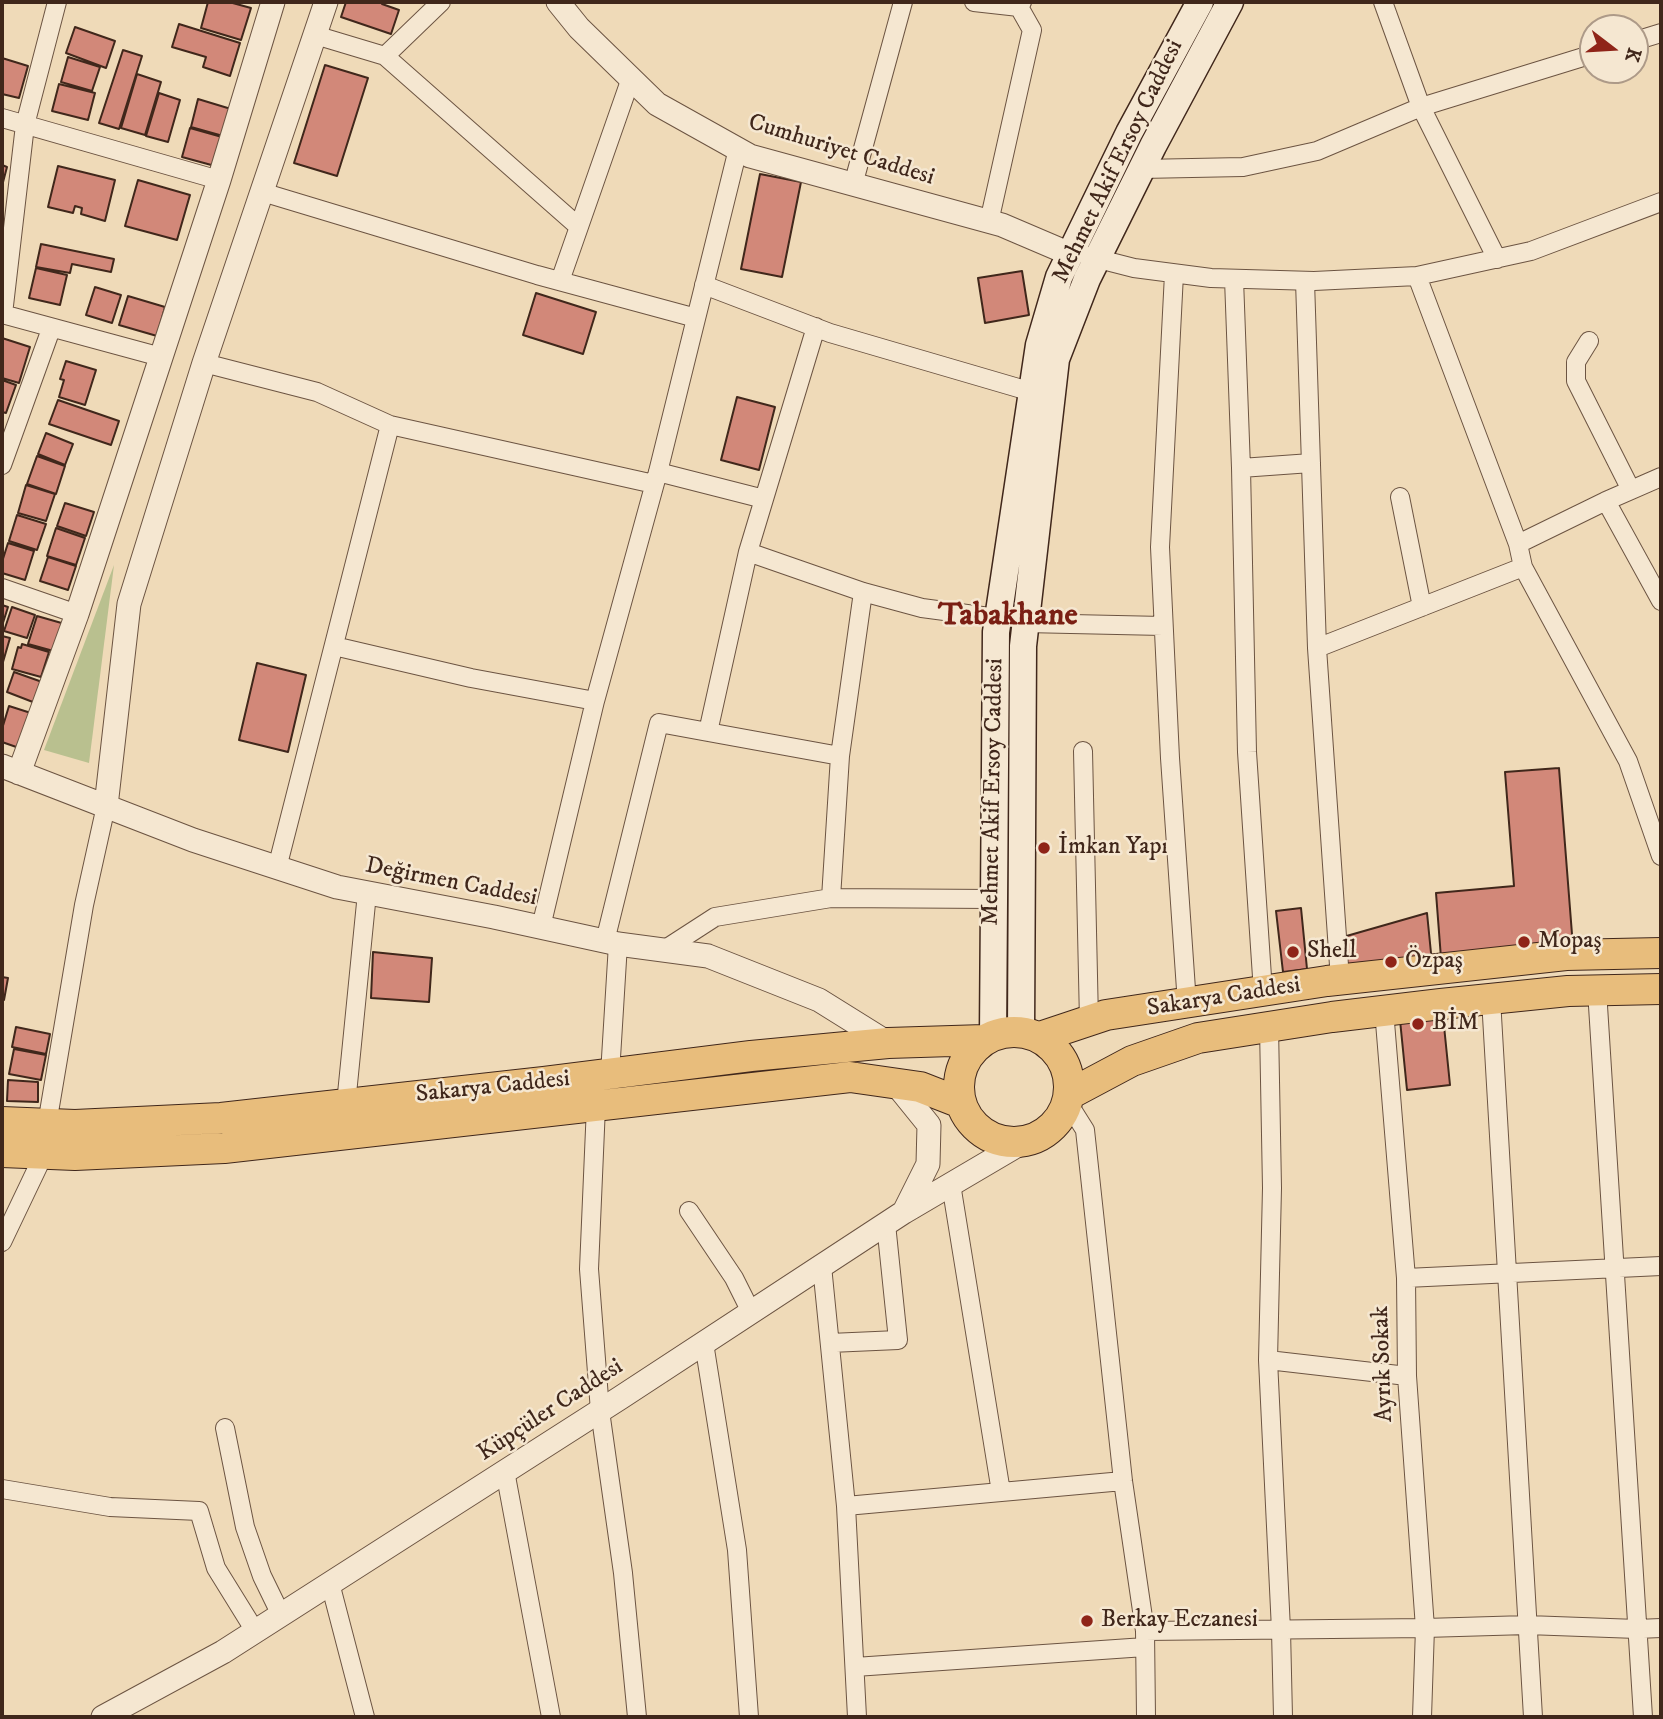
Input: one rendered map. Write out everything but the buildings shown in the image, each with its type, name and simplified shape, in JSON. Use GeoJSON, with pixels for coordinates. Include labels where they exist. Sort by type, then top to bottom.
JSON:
{"type":"FeatureCollection","features":[{"type":"Feature","properties":{"kind":"main road","name":"Mehmet Akif Ersoy Caddesi"},"geometry":{"type":"LineString","coordinates":[[1010,1036],[993,899],[997,618],[1039,345],[1059,277],[1129,133],[1200,2]]}},
{"type":"Feature","properties":{"kind":"main road","name":"Mehmet Akif Ersoy Caddesi"},"geometry":{"type":"LineString","coordinates":[[1010,1036],[1025,623],[1056,359],[1097,258],[1230,2]]}},
{"type":"Feature","properties":{"kind":"main road","name":"Sakarya Caddesi"},"geometry":{"type":"LineString","coordinates":[[2,1122],[75,1125],[221,1118],[751,1056],[888,1043],[1010,1036],[1106,1016],[1340,980],[1566,955],[1661,953]]}},
{"type":"Feature","properties":{"kind":"main road","name":"Sakarya Caddesi"},"geometry":{"type":"LineString","coordinates":[[1069,1098],[1132,1061],[1187,1042],[1384,1010],[1597,990],[1661,989]]}},
{"type":"Feature","properties":{"kind":"main road"},"geometry":{"type":"LineString","coordinates":[[1010,1036],[1054,1047],[1069,1077],[1069,1098],[1061,1117],[1051,1129],[1038,1138],[1007,1142],[985,1134],[968,1118],[961,1103],[959,1085],[962,1068],[971,1052],[1010,1036]]}},
{"type":"Feature","properties":{"kind":"main road","name":"Sakarya Caddesi"},"geometry":{"type":"LineString","coordinates":[[2,1152],[75,1155],[223,1148],[850,1077],[920,1087],[961,1103]]}},
{"type":"Feature","properties":{"kind":"street"},"geometry":{"type":"LineString","coordinates":[[57,2],[25,125],[2,314],[161,357]]}},
{"type":"Feature","properties":{"kind":"street"},"geometry":{"type":"LineString","coordinates":[[10,770],[76,614],[219,180],[273,2]]}},
{"type":"Feature","properties":{"kind":"street"},"geometry":{"type":"LineString","coordinates":[[47,1124],[84,905],[106,806],[129,604],[204,363],[326,2]]}},
{"type":"Feature","properties":{"kind":"street"},"geometry":{"type":"LineString","coordinates":[[385,56],[441,2]]}},
{"type":"Feature","properties":{"kind":"street","name":"Cumhuriyet Caddesi"},"geometry":{"type":"LineString","coordinates":[[558,2],[579,28],[657,104],[750,156],[1002,225],[1070,254]]}},
{"type":"Feature","properties":{"kind":"street"},"geometry":{"type":"LineString","coordinates":[[853,185],[904,2]]}},
{"type":"Feature","properties":{"kind":"street"},"geometry":{"type":"LineString","coordinates":[[974,2],[1021,4],[1032,30],[989,222]]}},
{"type":"Feature","properties":{"kind":"street"},"geometry":{"type":"LineString","coordinates":[[1383,2],[1421,107],[1497,259]]}},
{"type":"Feature","properties":{"kind":"street"},"geometry":{"type":"LineString","coordinates":[[315,35],[350,43],[385,56],[579,227]]}},
{"type":"Feature","properties":{"kind":"street"},"geometry":{"type":"LineString","coordinates":[[1141,169],[1243,167],[1317,151],[1421,107],[1579,58]]}},
{"type":"Feature","properties":{"kind":"street"},"geometry":{"type":"LineString","coordinates":[[561,281],[631,78]]}},
{"type":"Feature","properties":{"kind":"street"},"geometry":{"type":"LineString","coordinates":[[2,118],[219,180]]}},
{"type":"Feature","properties":{"kind":"street"},"geometry":{"type":"LineString","coordinates":[[541,927],[595,701],[656,478],[738,149]]}},
{"type":"Feature","properties":{"kind":"street"},"geometry":{"type":"LineString","coordinates":[[262,191],[561,281],[696,318]]}},
{"type":"Feature","properties":{"kind":"street"},"geometry":{"type":"LineString","coordinates":[[1070,254],[1134,268],[1234,279],[1305,281],[1417,276],[1531,251],[1661,202]]}},
{"type":"Feature","properties":{"kind":"street"},"geometry":{"type":"LineString","coordinates":[[1174,274],[1160,547],[1187,1004]]}},
{"type":"Feature","properties":{"kind":"street"},"geometry":{"type":"LineString","coordinates":[[1417,276],[1518,544],[1523,567],[1628,761],[1661,856]]}},
{"type":"Feature","properties":{"kind":"street"},"geometry":{"type":"LineString","coordinates":[[1234,279],[1247,752],[1263,992]]}},
{"type":"Feature","properties":{"kind":"street"},"geometry":{"type":"LineString","coordinates":[[1305,281],[1317,648],[1340,980]]}},
{"type":"Feature","properties":{"kind":"street"},"geometry":{"type":"LineString","coordinates":[[704,285],[816,327],[1032,392]]}},
{"type":"Feature","properties":{"kind":"street"},"geometry":{"type":"LineString","coordinates":[[708,732],[748,552],[816,327]]}},
{"type":"Feature","properties":{"kind":"street"},"geometry":{"type":"LineString","coordinates":[[2,465],[51,328]]}},
{"type":"Feature","properties":{"kind":"street"},"geometry":{"type":"LineString","coordinates":[[1589,341],[1576,362],[1576,381],[1631,490]]}},
{"type":"Feature","properties":{"kind":"street"},"geometry":{"type":"LineString","coordinates":[[204,363],[317,392],[390,425],[764,499]]}},
{"type":"Feature","properties":{"kind":"street"},"geometry":{"type":"LineString","coordinates":[[277,867],[390,425]]}},
{"type":"Feature","properties":{"kind":"street"},"geometry":{"type":"LineString","coordinates":[[1241,468],[1311,463]]}},
{"type":"Feature","properties":{"kind":"street"},"geometry":{"type":"LineString","coordinates":[[1518,544],[1661,477]]}},
{"type":"Feature","properties":{"kind":"street"},"geometry":{"type":"LineString","coordinates":[[1400,497],[1422,607]]}},
{"type":"Feature","properties":{"kind":"street"},"geometry":{"type":"LineString","coordinates":[[1606,501],[1661,601]]}},
{"type":"Feature","properties":{"kind":"street"},"geometry":{"type":"LineString","coordinates":[[748,552],[863,592],[922,608],[997,618]]}},
{"type":"Feature","properties":{"kind":"street"},"geometry":{"type":"LineString","coordinates":[[1317,648],[1523,567]]}},
{"type":"Feature","properties":{"kind":"street"},"geometry":{"type":"LineString","coordinates":[[2,588],[76,614]]}},
{"type":"Feature","properties":{"kind":"street"},"geometry":{"type":"LineString","coordinates":[[831,898],[840,756],[863,592]]}},
{"type":"Feature","properties":{"kind":"street"},"geometry":{"type":"LineString","coordinates":[[1025,623],[1163,626]]}},
{"type":"Feature","properties":{"kind":"street"},"geometry":{"type":"LineString","coordinates":[[334,646],[471,678],[595,701]]}},
{"type":"Feature","properties":{"kind":"street"},"geometry":{"type":"LineString","coordinates":[[610,1074],[612,943],[659,723],[840,756]]}},
{"type":"Feature","properties":{"kind":"street"},"geometry":{"type":"LineString","coordinates":[[1083,751],[1089,1021]]}},
{"type":"Feature","properties":{"kind":"street","name":"Değirmen Caddesi"},"geometry":{"type":"LineString","coordinates":[[10,770],[193,840],[337,887],[612,943],[708,956],[819,1000],[888,1043]]}},
{"type":"Feature","properties":{"kind":"street"},"geometry":{"type":"LineString","coordinates":[[346,1104],[367,892]]}},
{"type":"Feature","properties":{"kind":"street"},"geometry":{"type":"LineString","coordinates":[[664,950],[715,917],[831,898],[993,899]]}},
{"type":"Feature","properties":{"kind":"street"},"geometry":{"type":"LineString","coordinates":[[1597,990],[1643,1717]]}},
{"type":"Feature","properties":{"kind":"street"},"geometry":{"type":"LineString","coordinates":[[1491,999],[1533,1717]]}},
{"type":"Feature","properties":{"kind":"street","name":"Ayrık Sokak"},"geometry":{"type":"LineString","coordinates":[[1384,1010],[1406,1278],[1407,1376],[1424,1629],[1422,1717]]}},
{"type":"Feature","properties":{"kind":"street"},"geometry":{"type":"LineString","coordinates":[[1269,1027],[1272,1188],[1268,1360],[1283,1717]]}},
{"type":"Feature","properties":{"kind":"street"},"geometry":{"type":"LineString","coordinates":[[830,1343],[898,1340],[895,1218],[928,1164],[929,1125],[895,1083]]}},
{"type":"Feature","properties":{"kind":"street"},"geometry":{"type":"LineString","coordinates":[[1069,1098],[1085,1130],[1123,1480],[1145,1639],[1146,1717]]}},
{"type":"Feature","properties":{"kind":"street"},"geometry":{"type":"LineString","coordinates":[[596,1106],[589,1269],[600,1411],[624,1573],[637,1717]]}},
{"type":"Feature","properties":{"kind":"street","name":"Küpçüler Caddesi"},"geometry":{"type":"LineString","coordinates":[[108,1716],[223,1652],[895,1218],[1023,1142]]}},
{"type":"Feature","properties":{"kind":"street"},"geometry":{"type":"LineString","coordinates":[[2,1242],[44,1154]]}},
{"type":"Feature","properties":{"kind":"street"},"geometry":{"type":"LineString","coordinates":[[951,1184],[1000,1492]]}},
{"type":"Feature","properties":{"kind":"street"},"geometry":{"type":"LineString","coordinates":[[689,1210],[734,1278],[751,1312]]}},
{"type":"Feature","properties":{"kind":"street"},"geometry":{"type":"LineString","coordinates":[[822,1266],[846,1506],[858,1717]]}},
{"type":"Feature","properties":{"kind":"street"},"geometry":{"type":"LineString","coordinates":[[1406,1278],[1661,1266]]}},
{"type":"Feature","properties":{"kind":"street"},"geometry":{"type":"LineString","coordinates":[[704,1343],[737,1550],[749,1717]]}},
{"type":"Feature","properties":{"kind":"street"},"geometry":{"type":"LineString","coordinates":[[1268,1360],[1407,1376]]}},
{"type":"Feature","properties":{"kind":"street"},"geometry":{"type":"LineString","coordinates":[[225,1428],[245,1527],[261,1576],[281,1615]]}},
{"type":"Feature","properties":{"kind":"street"},"geometry":{"type":"LineString","coordinates":[[505,1471],[551,1717]]}},
{"type":"Feature","properties":{"kind":"street"},"geometry":{"type":"LineString","coordinates":[[846,1506],[1123,1480]]}},
{"type":"Feature","properties":{"kind":"street"},"geometry":{"type":"LineString","coordinates":[[2,1489],[110,1507],[199,1511],[216,1568],[255,1631]]}},
{"type":"Feature","properties":{"kind":"street"},"geometry":{"type":"LineString","coordinates":[[330,1584],[365,1717]]}},
{"type":"Feature","properties":{"kind":"street"},"geometry":{"type":"LineString","coordinates":[[855,1667],[1145,1639],[1281,1630],[1527,1625],[1661,1628]]}},
{"type":"Feature","properties":{"kind":"green space"},"geometry":{"type":"Polygon","coordinates":[[[114,565],[89,763],[44,750],[114,565]]]}},
{"type":"Feature","properties":{"kind":"place","name":"İmkan Yapı"},"geometry":{"type":"Point","coordinates":[1044,848]}},
{"type":"Feature","properties":{"kind":"place","name":"Mopaş"},"geometry":{"type":"Point","coordinates":[1524,942]}},
{"type":"Feature","properties":{"kind":"place","name":"Shell"},"geometry":{"type":"Point","coordinates":[1293,952]}},
{"type":"Feature","properties":{"kind":"place","name":"Özpaş"},"geometry":{"type":"Point","coordinates":[1391,962]}},
{"type":"Feature","properties":{"kind":"place","name":"BİM"},"geometry":{"type":"Point","coordinates":[1418,1024]}},
{"type":"Feature","properties":{"kind":"place","name":"Berkay Eczanesi"},"geometry":{"type":"Point","coordinates":[1087,1621]}},
{"type":"Feature","properties":{"kind":"district","name":"Tabakhane"},"geometry":{"type":"Point","coordinates":[1008,617]}}]}
